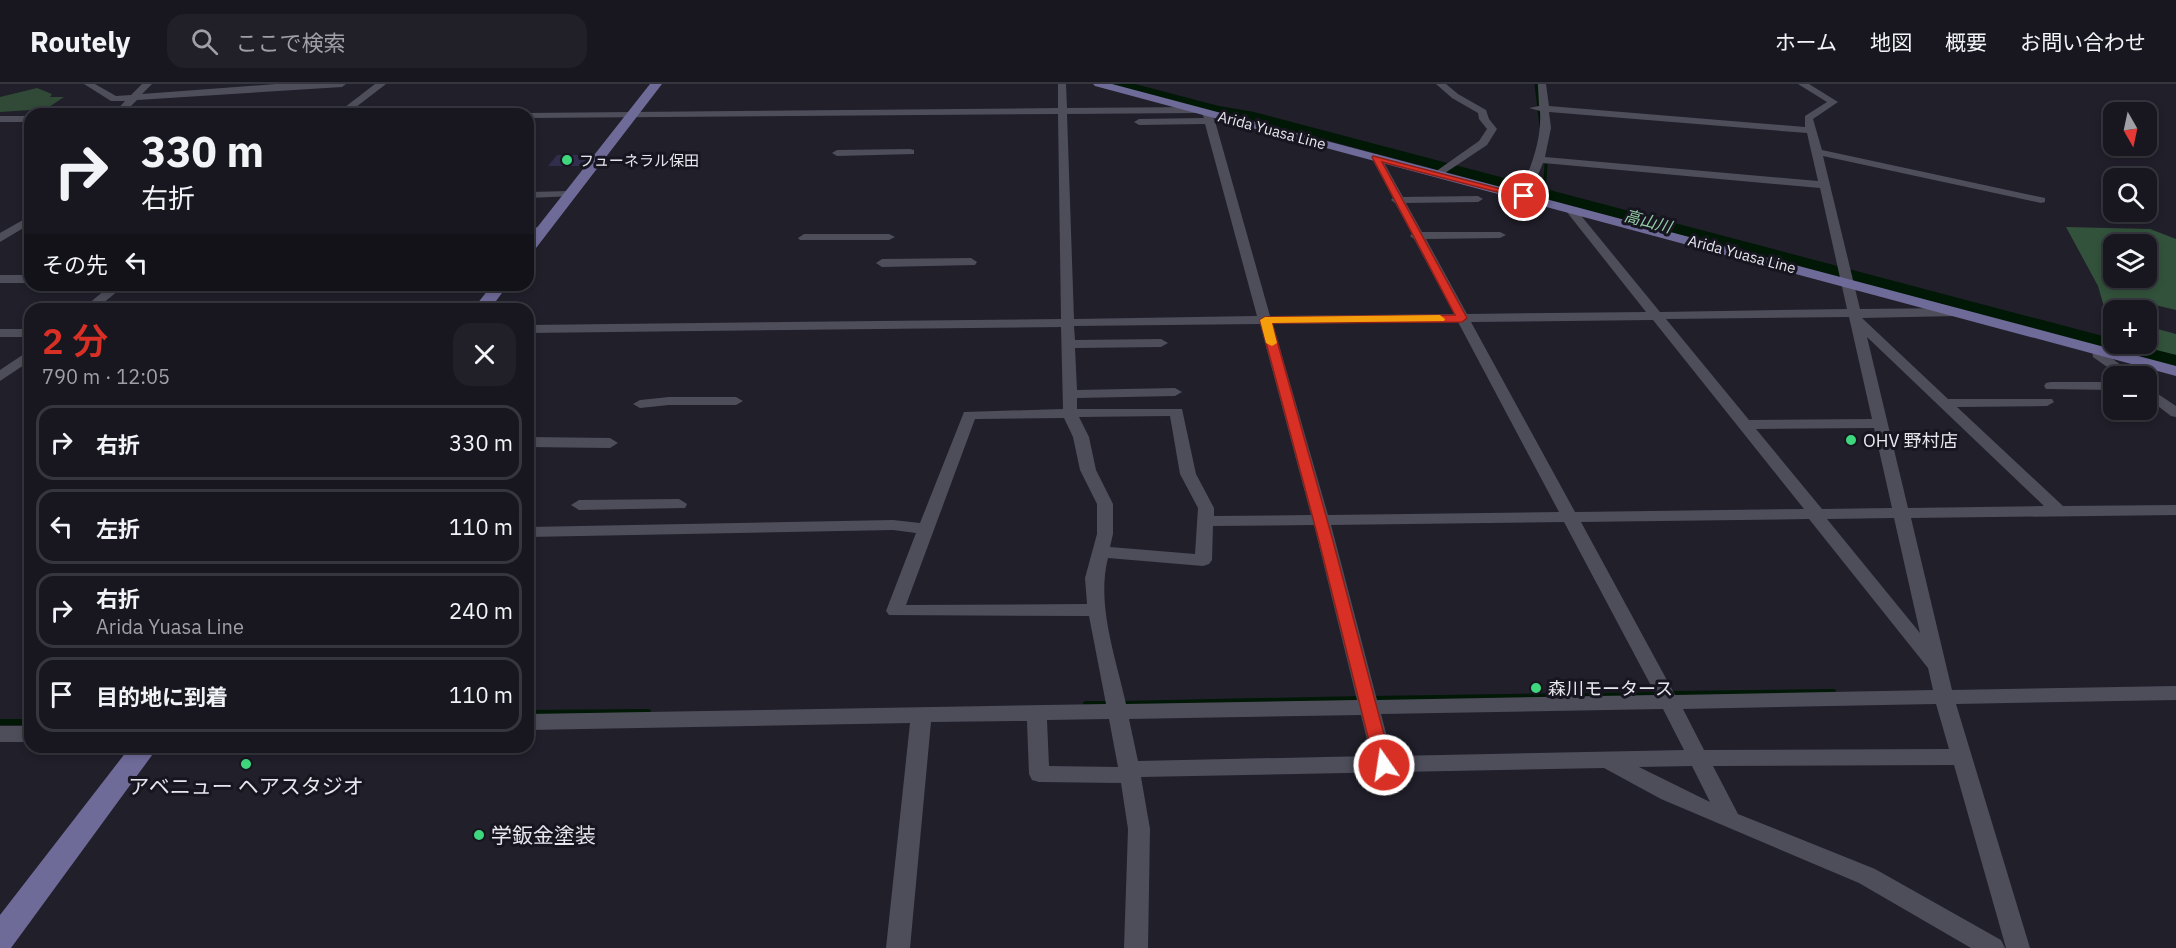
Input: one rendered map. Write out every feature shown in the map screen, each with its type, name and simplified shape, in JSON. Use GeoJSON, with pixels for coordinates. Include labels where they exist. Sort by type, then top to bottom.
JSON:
{"type":"FeatureCollection","features":[{"type":"Feature","properties":{"kind":"main road"},"geometry":{"type":"LineString","coordinates":[[534,241],[656,84]]}},
{"type":"Feature","properties":{"kind":"main road","name":"Arida Yuasa Line"},"geometry":{"type":"LineString","coordinates":[[1099,84],[1204,114],[1439,174],[1525,192],[1570,209],[1846,277],[1957,312],[2176,370]]}},
{"type":"Feature","properties":{"kind":"main road"},"geometry":{"type":"LineString","coordinates":[[0,938],[140,753]]}},
{"type":"Feature","properties":{"kind":"street"},"geometry":{"type":"LineString","coordinates":[[88,84],[114,99],[342,84]]}},
{"type":"Feature","properties":{"kind":"street"},"geometry":{"type":"LineString","coordinates":[[124,108],[147,84]]}},
{"type":"Feature","properties":{"kind":"street"},"geometry":{"type":"LineString","coordinates":[[348,108],[381,84]]}},
{"type":"Feature","properties":{"kind":"street"},"geometry":{"type":"LineString","coordinates":[[1062,84],[1070,413],[1072,424],[1081,437],[1088,470],[1105,504],[1105,534],[1094,578],[1097,610],[1139,829],[1136,948]]}},
{"type":"Feature","properties":{"kind":"street"},"geometry":{"type":"LineString","coordinates":[[1439,174],[1483,143],[1492,129],[1484,120],[1484,112],[1455,96],[1441,84]]}},
{"type":"Feature","properties":{"kind":"street"},"geometry":{"type":"LineString","coordinates":[[1525,192],[1539,160],[1546,128],[1531,84]]}},
{"type":"Feature","properties":{"kind":"street"},"geometry":{"type":"LineString","coordinates":[[1539,108],[1542,84]]}},
{"type":"Feature","properties":{"kind":"street"},"geometry":{"type":"LineString","coordinates":[[1803,84],[1833,102],[1808,118],[1809,130],[1826,185],[1944,697],[2018,948]]}},
{"type":"Feature","properties":{"kind":"street"},"geometry":{"type":"LineString","coordinates":[[1539,108],[1809,130]]}},
{"type":"Feature","properties":{"kind":"street"},"geometry":{"type":"LineString","coordinates":[[534,115],[1064,111],[1204,114]]}},
{"type":"Feature","properties":{"kind":"street"},"geometry":{"type":"LineString","coordinates":[[1139,122],[1204,114]]}},
{"type":"Feature","properties":{"kind":"street"},"geometry":{"type":"LineString","coordinates":[[1204,114],[1321,520],[1384,765]]}},
{"type":"Feature","properties":{"kind":"street"},"geometry":{"type":"LineString","coordinates":[[0,119],[24,119]]}},
{"type":"Feature","properties":{"kind":"street"},"geometry":{"type":"LineString","coordinates":[[837,153],[910,152]]}},
{"type":"Feature","properties":{"kind":"street"},"geometry":{"type":"LineString","coordinates":[[1817,152],[2041,200]]}},
{"type":"Feature","properties":{"kind":"street"},"geometry":{"type":"LineString","coordinates":[[1376,157],[1416,236],[1670,703],[1730,820]]}},
{"type":"Feature","properties":{"kind":"street"},"geometry":{"type":"LineString","coordinates":[[1539,160],[1826,185]]}},
{"type":"Feature","properties":{"kind":"street"},"geometry":{"type":"LineString","coordinates":[[534,195],[570,194]]}},
{"type":"Feature","properties":{"kind":"street"},"geometry":{"type":"LineString","coordinates":[[1397,200],[1478,199]]}},
{"type":"Feature","properties":{"kind":"street"},"geometry":{"type":"LineString","coordinates":[[1570,209],[1937,667]]}},
{"type":"Feature","properties":{"kind":"street"},"geometry":{"type":"LineString","coordinates":[[2,235],[24,222]]}},
{"type":"Feature","properties":{"kind":"street"},"geometry":{"type":"LineString","coordinates":[[534,230],[543,230]]}},
{"type":"Feature","properties":{"kind":"street"},"geometry":{"type":"LineString","coordinates":[[2,235],[24,234]]}},
{"type":"Feature","properties":{"kind":"street"},"geometry":{"type":"LineString","coordinates":[[1416,236],[1500,235]]}},
{"type":"Feature","properties":{"kind":"street"},"geometry":{"type":"LineString","coordinates":[[804,238],[889,237]]}},
{"type":"Feature","properties":{"kind":"street"},"geometry":{"type":"LineString","coordinates":[[882,263],[971,262]]}},
{"type":"Feature","properties":{"kind":"street"},"geometry":{"type":"LineString","coordinates":[[0,279],[24,279]]}},
{"type":"Feature","properties":{"kind":"street"},"geometry":{"type":"LineString","coordinates":[[96,303],[111,291]]}},
{"type":"Feature","properties":{"kind":"street"},"geometry":{"type":"LineString","coordinates":[[534,328],[1462,318],[1857,317],[1957,312]]}},
{"type":"Feature","properties":{"kind":"street"},"geometry":{"type":"LineString","coordinates":[[1857,317],[2058,511]]}},
{"type":"Feature","properties":{"kind":"street"},"geometry":{"type":"LineString","coordinates":[[0,333],[24,333]]}},
{"type":"Feature","properties":{"kind":"street"},"geometry":{"type":"LineString","coordinates":[[1068,344],[1161,343]]}},
{"type":"Feature","properties":{"kind":"street"},"geometry":{"type":"LineString","coordinates":[[2099,350],[2098,354],[2114,366]]}},
{"type":"Feature","properties":{"kind":"street"},"geometry":{"type":"LineString","coordinates":[[4,374],[24,359]]}},
{"type":"Feature","properties":{"kind":"street"},"geometry":{"type":"LineString","coordinates":[[4,374],[24,372]]}},
{"type":"Feature","properties":{"kind":"street"},"geometry":{"type":"LineString","coordinates":[[2051,386],[2103,386]]}},
{"type":"Feature","properties":{"kind":"street"},"geometry":{"type":"LineString","coordinates":[[1069,393],[1175,392]]}},
{"type":"Feature","properties":{"kind":"street"},"geometry":{"type":"LineString","coordinates":[[2157,398],[2176,413]]}},
{"type":"Feature","properties":{"kind":"street"},"geometry":{"type":"LineString","coordinates":[[640,404],[682,400],[736,401]]}},
{"type":"Feature","properties":{"kind":"street"},"geometry":{"type":"LineString","coordinates":[[1945,403],[2047,402]]}},
{"type":"Feature","properties":{"kind":"street"},"geometry":{"type":"LineString","coordinates":[[1097,610],[895,611],[969,415],[1177,412],[1188,474],[1206,508],[1203,560],[1101,552]]}},
{"type":"Feature","properties":{"kind":"street"},"geometry":{"type":"LineString","coordinates":[[1744,425],[1882,423]]}},
{"type":"Feature","properties":{"kind":"street"},"geometry":{"type":"LineString","coordinates":[[534,442],[610,442]]}},
{"type":"Feature","properties":{"kind":"street"},"geometry":{"type":"LineString","coordinates":[[579,505],[679,504]]}},
{"type":"Feature","properties":{"kind":"street"},"geometry":{"type":"LineString","coordinates":[[1206,521],[2176,510]]}},
{"type":"Feature","properties":{"kind":"street"},"geometry":{"type":"LineString","coordinates":[[534,532],[893,525],[926,529]]}},
{"type":"Feature","properties":{"kind":"street"},"geometry":{"type":"LineString","coordinates":[[534,722],[1037,715],[2176,693]]}},
{"type":"Feature","properties":{"kind":"street"},"geometry":{"type":"LineString","coordinates":[[1037,715],[1039,774],[1699,758],[1963,757]]}},
{"type":"Feature","properties":{"kind":"street"},"geometry":{"type":"LineString","coordinates":[[898,948],[921,717]]}},
{"type":"Feature","properties":{"kind":"street"},"geometry":{"type":"LineString","coordinates":[[0,734],[24,734]]}},
{"type":"Feature","properties":{"kind":"street"},"geometry":{"type":"LineString","coordinates":[[1608,761],[1669,793],[1867,876],[1993,948]]}},
{"type":"Feature","properties":{"kind":"green space"},"geometry":{"type":"Polygon","coordinates":[[[37,88],[52,94],[50,97],[64,97],[48,108],[24,108],[24,110],[0,112],[0,97],[37,88]]]}},
{"type":"Feature","properties":{"kind":"green space"},"geometry":{"type":"Polygon","coordinates":[[[2066,227],[2150,229],[2176,239],[2176,310],[2157,306],[2157,300],[2103,300],[2103,303],[2098,286],[2066,227]]]}},
{"type":"Feature","properties":{"kind":"green space"},"geometry":{"type":"Polygon","coordinates":[[[2157,329],[2176,334],[2176,355],[2157,350],[2157,329]]]}},
{"type":"Feature","properties":{"kind":"building","name":"フューネラル保田"},"geometry":{"type":"Polygon","coordinates":[[[557,155],[591,155],[582,166],[548,166],[557,155]]]}},
{"type":"Feature","properties":{"kind":"waterway","name":"高山川"},"geometry":{"type":"LineString","coordinates":[[1119,84],[1218,110],[1249,115],[2176,362]]}},
{"type":"Feature","properties":{"kind":"waterway"},"geometry":{"type":"LineString","coordinates":[[1536,84],[1541,126]]}},
{"type":"Feature","properties":{"kind":"waterway"},"geometry":{"type":"LineString","coordinates":[[1544,194],[1546,165]]}},
{"type":"Feature","properties":{"kind":"waterway"},"geometry":{"type":"LineString","coordinates":[[1671,694],[1833,692]]}},
{"type":"Feature","properties":{"kind":"waterway"},"geometry":{"type":"LineString","coordinates":[[1371,699],[1659,695]]}},
{"type":"Feature","properties":{"kind":"waterway"},"geometry":{"type":"LineString","coordinates":[[1122,704],[1362,699]]}},
{"type":"Feature","properties":{"kind":"waterway"},"geometry":{"type":"LineString","coordinates":[[1086,704],[1110,704]]}},
{"type":"Feature","properties":{"kind":"waterway"},"geometry":{"type":"LineString","coordinates":[[534,713],[648,712]]}},
{"type":"Feature","properties":{"kind":"waterway"},"geometry":{"type":"LineString","coordinates":[[0,722],[24,722]]}},
{"type":"Feature","properties":{"kind":"slow traffic"},"geometry":{"type":"LineString","coordinates":[[1272,343],[1265,320],[1440,319]]}},
{"type":"Feature","properties":{"kind":"place","name":"フューネラル保田"},"geometry":{"type":"Point","coordinates":[567,160]}},
{"type":"Feature","properties":{"kind":"place","name":"OHV 野村店"},"geometry":{"type":"Point","coordinates":[1851,440]}},
{"type":"Feature","properties":{"kind":"place","name":"森川モータース"},"geometry":{"type":"Point","coordinates":[1536,688]}},
{"type":"Feature","properties":{"kind":"place","name":"アベニュー ヘアスタジオ"},"geometry":{"type":"Point","coordinates":[246,764]}},
{"type":"Feature","properties":{"kind":"place","name":"学鈑金塗装"},"geometry":{"type":"Point","coordinates":[479,835]}},
{"type":"Feature","properties":{"kind":"route"},"geometry":{"type":"LineString","coordinates":[[1384,765],[1326,541],[1265,320],[1462,318],[1376,157],[1524,196]]}}]}
